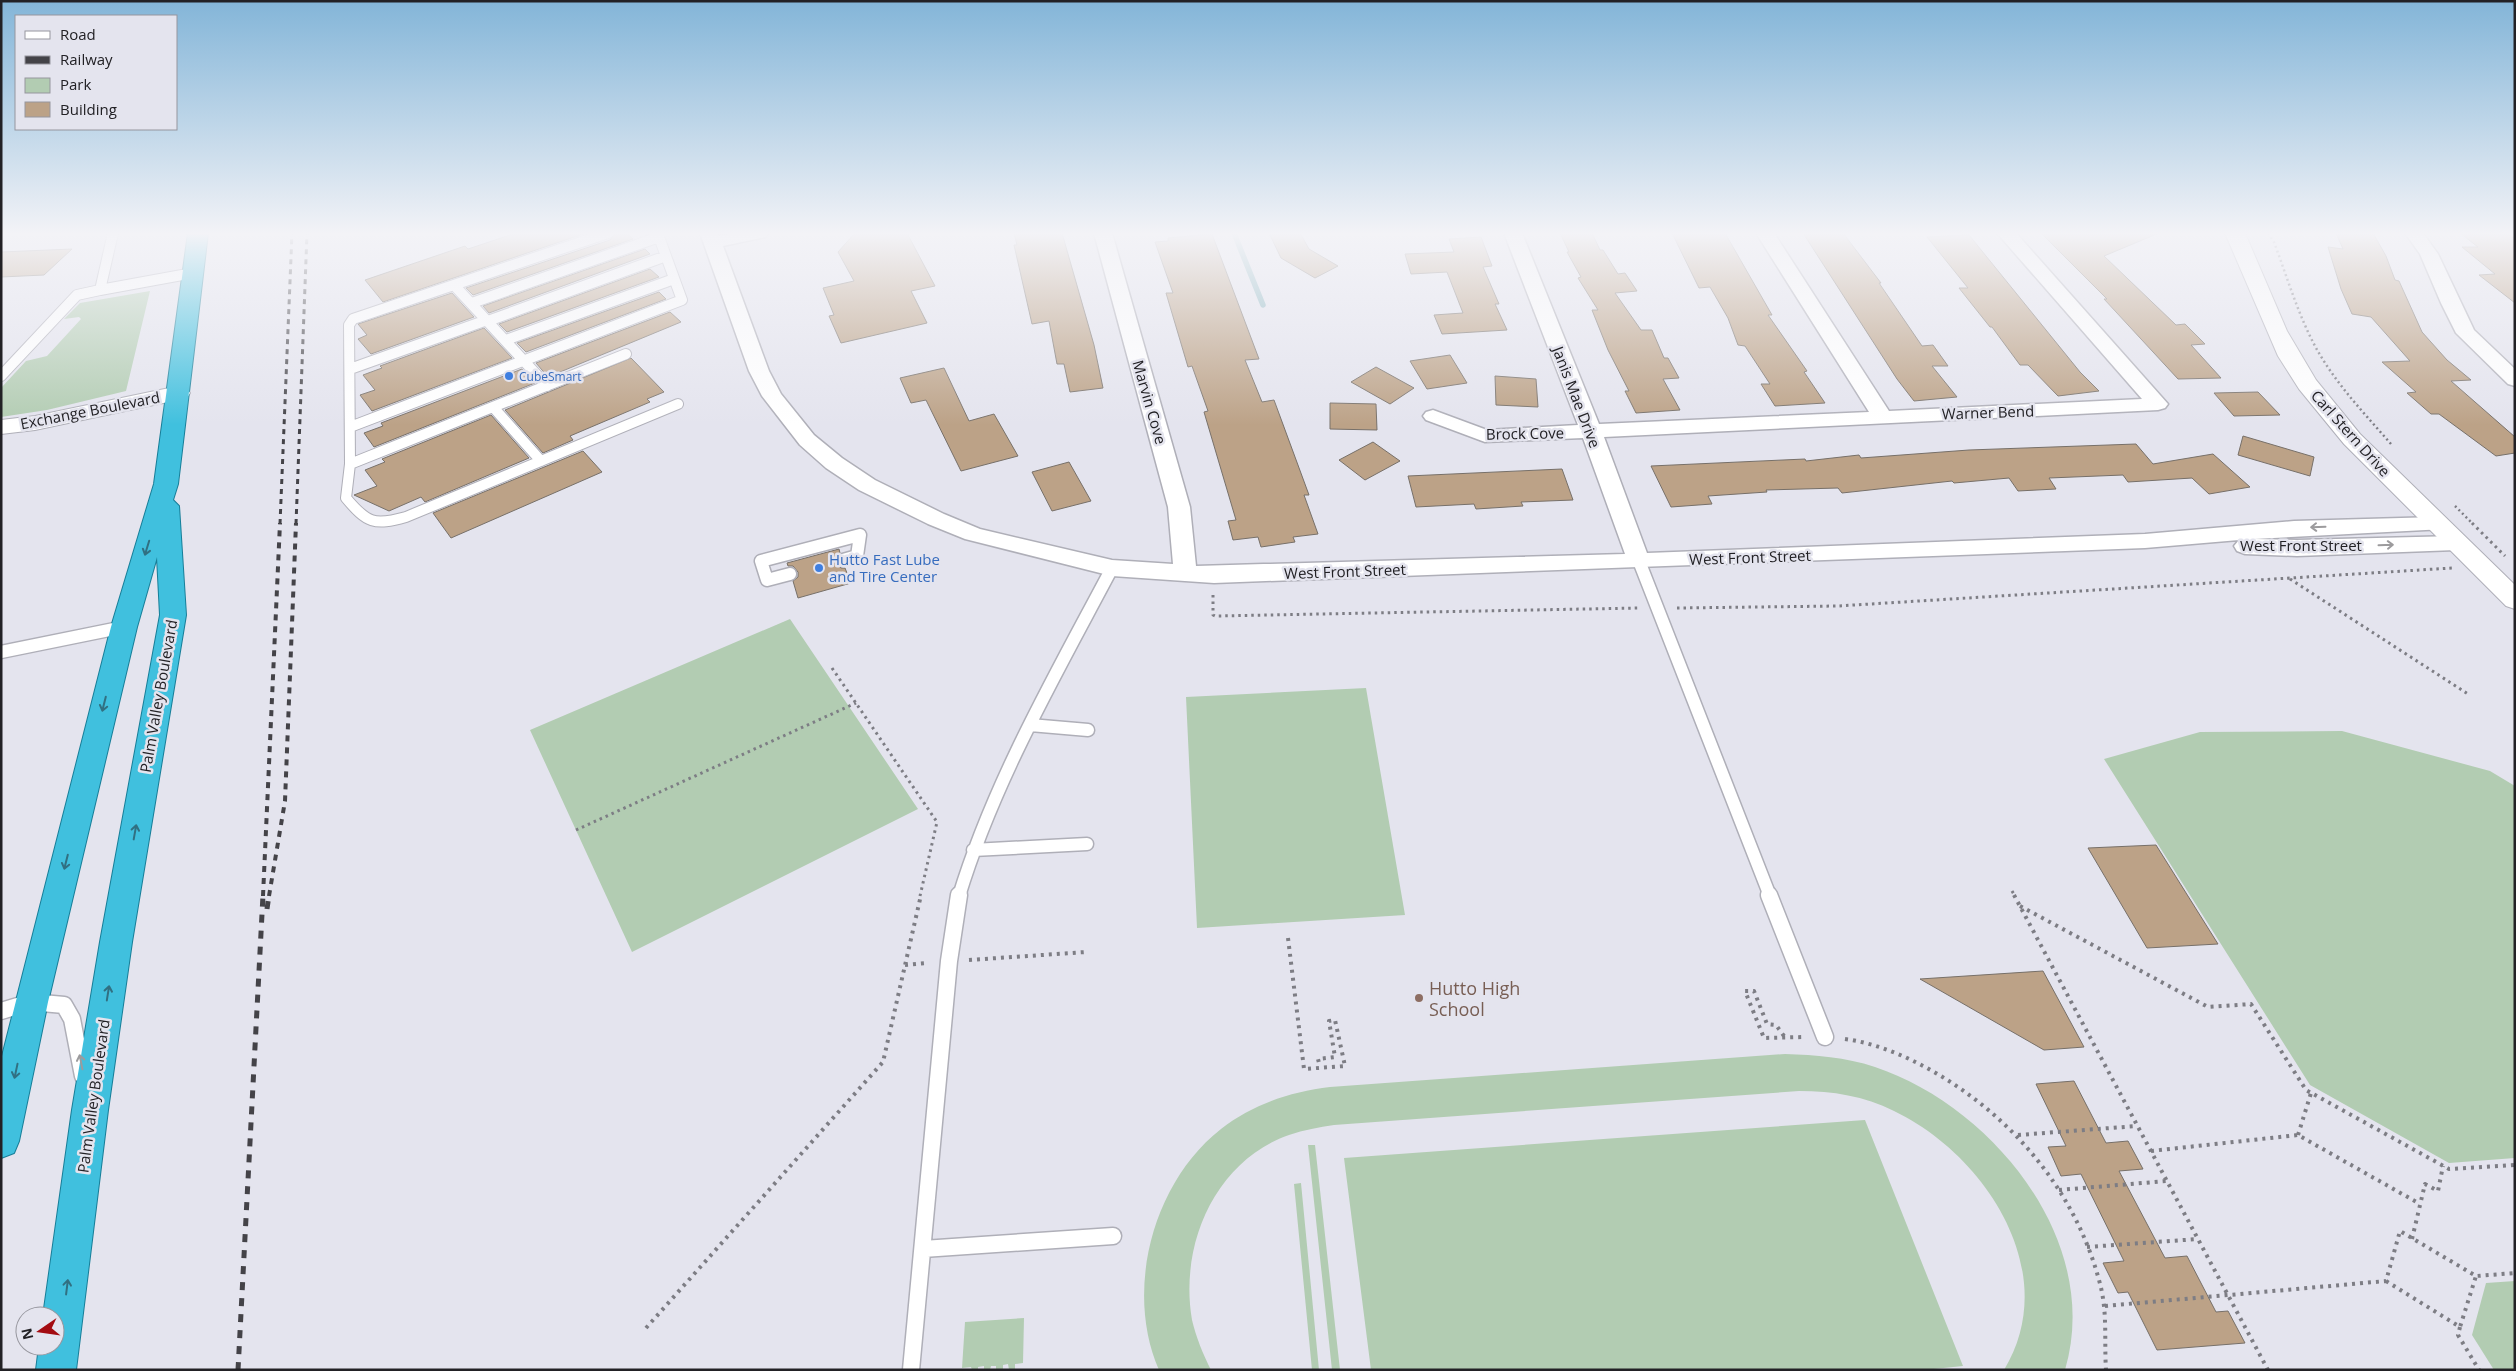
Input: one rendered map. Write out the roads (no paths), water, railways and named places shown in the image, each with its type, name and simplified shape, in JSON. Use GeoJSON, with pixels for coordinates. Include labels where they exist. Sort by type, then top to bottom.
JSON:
{"type":"FeatureCollection","features":[{"type":"Feature","properties":{"kind":"highway"},"geometry":{"type":"LineString","coordinates":[[1,1142],[16,1038],[31,1002],[124,626],[166,484],[190,297]]}},
{"type":"Feature","properties":{"kind":"highway","name":"Palm Valley Boulevard"},"geometry":{"type":"LineString","coordinates":[[56,1370],[90,1110],[116,942],[173,615],[166,484]]}},
{"type":"Feature","properties":{"kind":"street","name":"West Front Street"},"geometry":{"type":"LineString","coordinates":[[732,297],[760,371],[772,396],[806,440],[834,463],[867,485],[903,505],[958,528],[1058,557],[1112,568],[1184,574],[1276,574],[2145,541],[2294,528],[2437,524]]}},
{"type":"Feature","properties":{"kind":"street","name":"Marvin Cove"},"geometry":{"type":"LineString","coordinates":[[1121,297],[1179,507],[1184,574]]}},
{"type":"Feature","properties":{"kind":"street","name":"Janis Mae Drive"},"geometry":{"type":"LineString","coordinates":[[1538,297],[1591,431],[1639,561]]}},
{"type":"Feature","properties":{"kind":"street"},"geometry":{"type":"LineString","coordinates":[[1807,297],[1882,416]]}},
{"type":"Feature","properties":{"kind":"street","name":"Warner Bend"},"geometry":{"type":"LineString","coordinates":[[1591,431],[2158,404],[2063,297]]}},
{"type":"Feature","properties":{"kind":"street","name":"Carl Stern Drive"},"geometry":{"type":"LineString","coordinates":[[2262,297],[2277,331],[2307,384],[2352,439],[2515,600]]}},
{"type":"Feature","properties":{"kind":"street"},"geometry":{"type":"LineString","coordinates":[[2447,297],[2466,333],[2515,380]]}},
{"type":"Feature","properties":{"kind":"street","name":"Exchange Boulevard"},"geometry":{"type":"LineString","coordinates":[[1,427],[35,423],[179,393]]}},
{"type":"Feature","properties":{"kind":"street","name":"Brock Cove"},"geometry":{"type":"LineString","coordinates":[[1433,416],[1485,436],[1591,431]]}},
{"type":"Feature","properties":{"kind":"street","name":"West Front Street"},"geometry":{"type":"LineString","coordinates":[[2145,541],[2297,548],[2456,543]]}},
{"type":"Feature","properties":{"kind":"lane"},"geometry":{"type":"LineString","coordinates":[[1,376],[6,366],[75,297]]}},
{"type":"Feature","properties":{"kind":"lane"},"geometry":{"type":"LineString","coordinates":[[418,297],[353,319],[349,325],[350,464],[346,498],[364,519],[375,522],[406,517],[678,404]]}},
{"type":"Feature","properties":{"kind":"lane"},"geometry":{"type":"LineString","coordinates":[[466,297],[547,386]]}},
{"type":"Feature","properties":{"kind":"lane"},"geometry":{"type":"LineString","coordinates":[[472,303],[488,297]]}},
{"type":"Feature","properties":{"kind":"lane"},"geometry":{"type":"LineString","coordinates":[[350,369],[552,297]]}},
{"type":"Feature","properties":{"kind":"lane"},"geometry":{"type":"LineString","coordinates":[[506,340],[624,297]]}},
{"type":"Feature","properties":{"kind":"lane"},"geometry":{"type":"LineString","coordinates":[[350,427],[682,300],[681,297]]}},
{"type":"Feature","properties":{"kind":"lane"},"geometry":{"type":"LineString","coordinates":[[350,464],[626,354]]}},
{"type":"Feature","properties":{"kind":"lane"},"geometry":{"type":"LineString","coordinates":[[493,407],[541,461]]}},
{"type":"Feature","properties":{"kind":"lane"},"geometry":{"type":"LineString","coordinates":[[790,574],[767,580],[761,561],[860,535],[857,556],[843,560]]}},
{"type":"Feature","properties":{"kind":"lane"},"geometry":{"type":"LineString","coordinates":[[1639,561],[1825,1037]]}},
{"type":"Feature","properties":{"kind":"lane"},"geometry":{"type":"LineString","coordinates":[[912,1370],[949,962],[958,899],[973,850],[1030,725],[1112,568]]}},
{"type":"Feature","properties":{"kind":"lane"},"geometry":{"type":"LineString","coordinates":[[1,652],[124,626]]}},
{"type":"Feature","properties":{"kind":"lane"},"geometry":{"type":"LineString","coordinates":[[1030,725],[1088,730]]}},
{"type":"Feature","properties":{"kind":"lane"},"geometry":{"type":"LineString","coordinates":[[973,850],[1086,844]]}},
{"type":"Feature","properties":{"kind":"lane"},"geometry":{"type":"LineString","coordinates":[[1,1010],[31,1002],[64,1005],[72,1019],[90,1110]]}},
{"type":"Feature","properties":{"kind":"lane"},"geometry":{"type":"LineString","coordinates":[[922,1249],[1113,1236]]}},
{"type":"Feature","properties":{"kind":"waterway"},"geometry":{"type":"LineString","coordinates":[[1260,297],[1263,305]]}},
{"type":"Feature","properties":{"kind":"railway"},"geometry":{"type":"LineString","coordinates":[[280,524],[289,297]]}},
{"type":"Feature","properties":{"kind":"railway"},"geometry":{"type":"LineString","coordinates":[[296,524],[305,297]]}},
{"type":"Feature","properties":{"kind":"railway"},"geometry":{"type":"LineString","coordinates":[[263,896],[280,523]]}},
{"type":"Feature","properties":{"kind":"railway"},"geometry":{"type":"LineString","coordinates":[[269,896],[285,801],[296,523]]}},
{"type":"Feature","properties":{"kind":"railway"},"geometry":{"type":"LineString","coordinates":[[238,1370],[263,895]]}},
{"type":"Feature","properties":{"kind":"railway"},"geometry":{"type":"LineString","coordinates":[[267,909],[269,895]]}},
{"type":"Feature","properties":{"kind":"place","name":"CubeSmart"},"geometry":{"type":"Point","coordinates":[509,376]}},
{"type":"Feature","properties":{"kind":"place","name":"Hutto Fast Lube and Tire Center"},"geometry":{"type":"Point","coordinates":[819,568]}},
{"type":"Feature","properties":{"kind":"place","name":"Hutto High School"},"geometry":{"type":"Point","coordinates":[1419,998]}}]}
